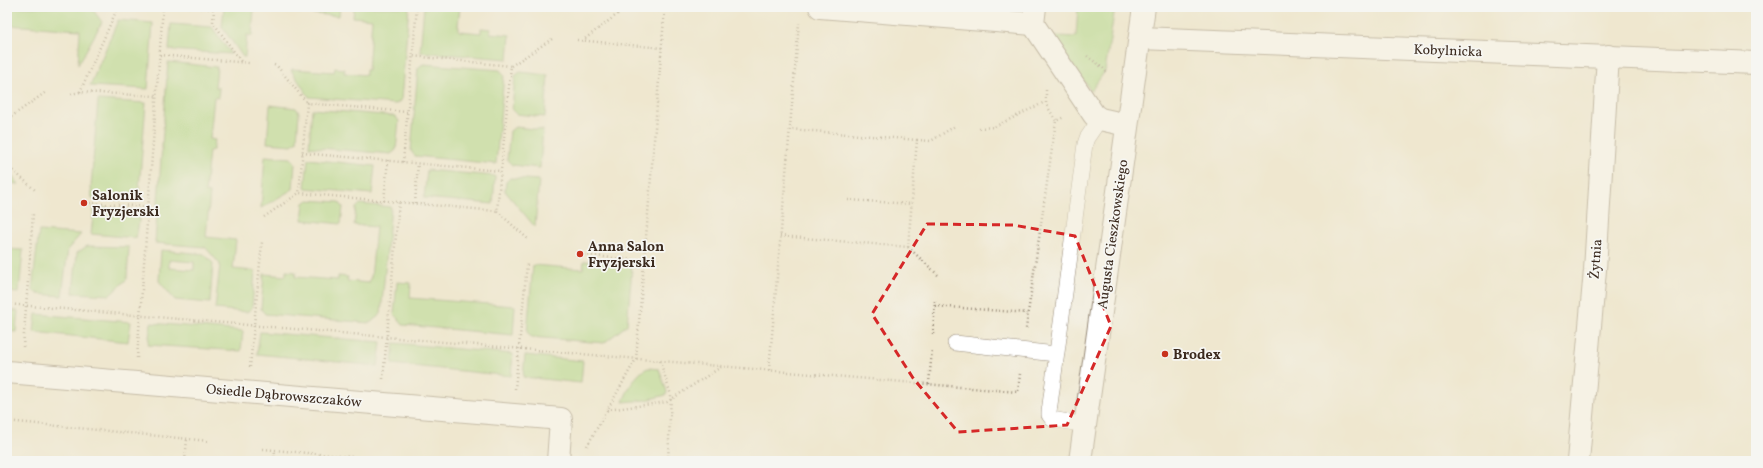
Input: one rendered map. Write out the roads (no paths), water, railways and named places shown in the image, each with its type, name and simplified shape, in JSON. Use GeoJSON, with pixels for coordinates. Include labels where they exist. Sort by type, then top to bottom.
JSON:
{"type":"FeatureCollection","features":[{"type":"Feature","properties":{"kind":"street"},"geometry":{"type":"LineString","coordinates":[[820,7],[1034,16],[1093,113],[1127,125]]}},
{"type":"Feature","properties":{"kind":"street","name":"Augusta Cieszkowskiego"},"geometry":{"type":"LineString","coordinates":[[1080,461],[1144,7]]}},
{"type":"Feature","properties":{"kind":"street","name":"Kobylnicka"},"geometry":{"type":"LineString","coordinates":[[1140,38],[1756,63]]}},
{"type":"Feature","properties":{"kind":"street","name":"Żytnia"},"geometry":{"type":"LineString","coordinates":[[1578,461],[1595,270],[1608,56]]}},
{"type":"Feature","properties":{"kind":"street","name":"Osiedle Dąbrowszczaków"},"geometry":{"type":"LineString","coordinates":[[7,372],[561,419],[558,461]]}},
{"type":"Feature","properties":{"kind":"lane"},"geometry":{"type":"LineString","coordinates":[[1085,425],[1054,419],[1049,415],[1085,144],[1093,113]]}},
{"type":"Feature","properties":{"kind":"lane"},"geometry":{"type":"LineString","coordinates":[[955,343],[1056,354]]}},
{"type":"Feature","properties":{"kind":"place","name":"Salonik Fryzjerski"},"geometry":{"type":"Point","coordinates":[84,203]}},
{"type":"Feature","properties":{"kind":"place","name":"Anna Salon Fryzjerski"},"geometry":{"type":"Point","coordinates":[580,254]}},
{"type":"Feature","properties":{"kind":"place","name":"Brodex"},"geometry":{"type":"Point","coordinates":[1165,354]}}]}
